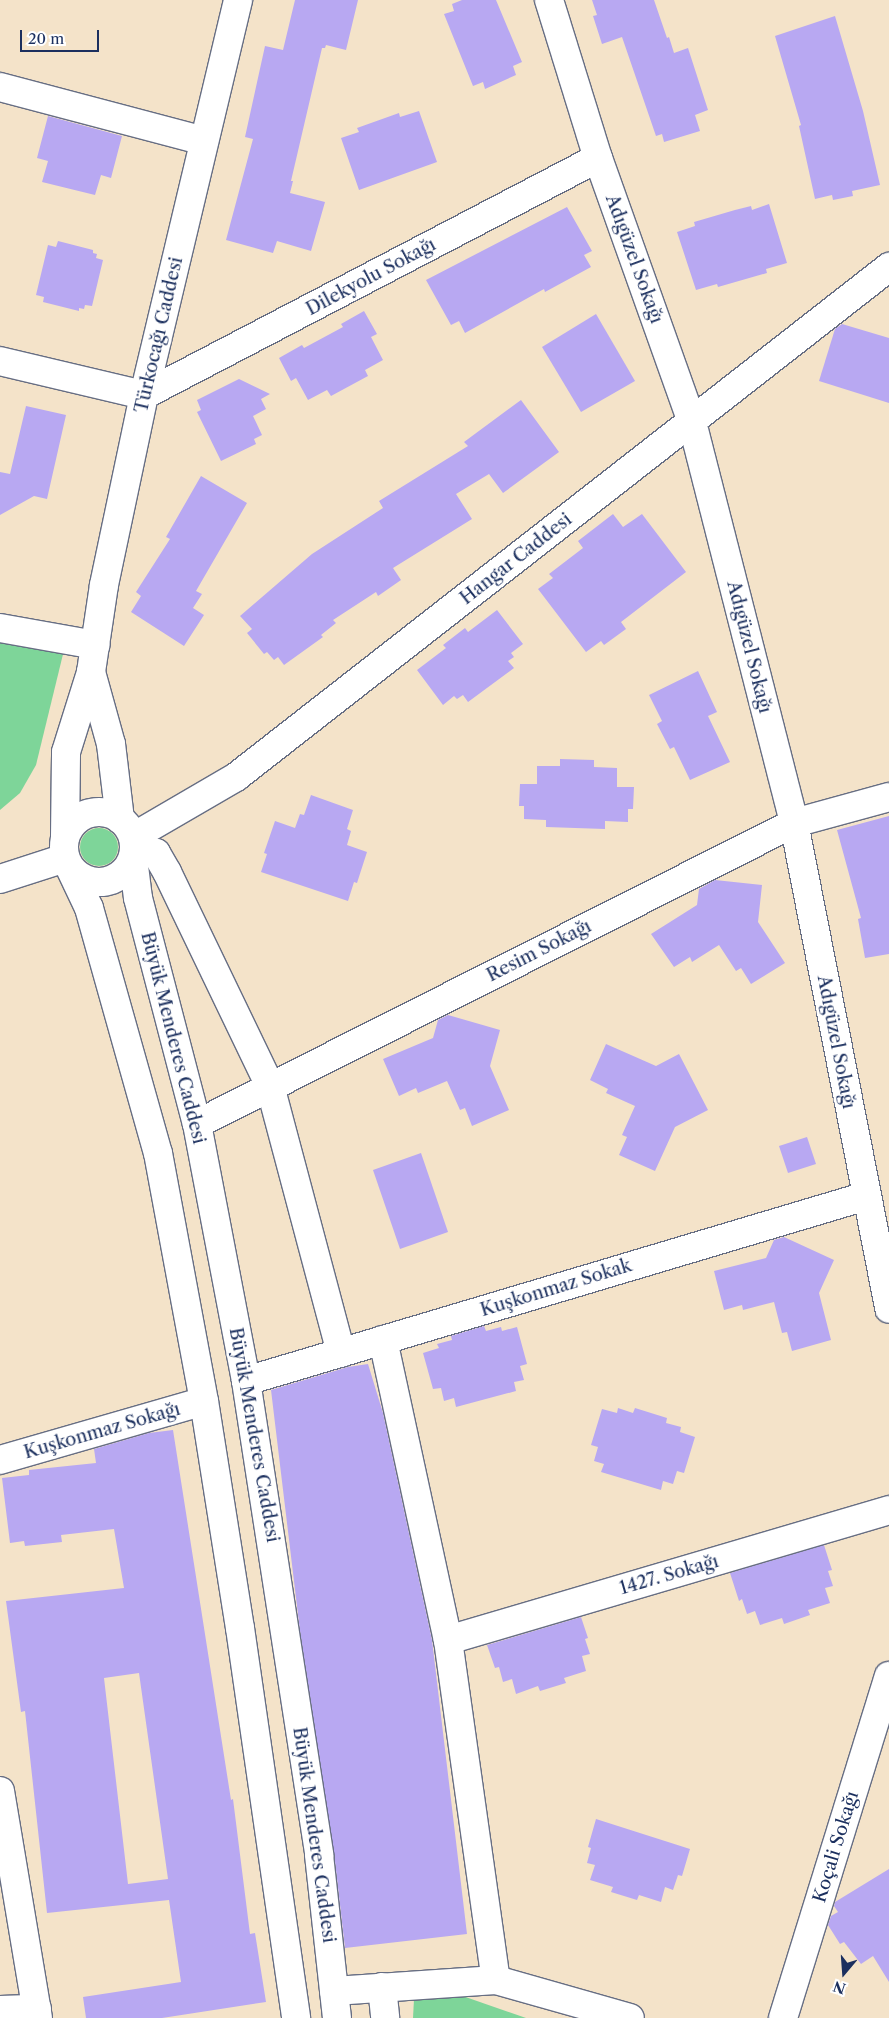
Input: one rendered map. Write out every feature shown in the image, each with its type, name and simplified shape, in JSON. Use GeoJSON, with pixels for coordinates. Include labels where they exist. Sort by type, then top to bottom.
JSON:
{"type":"FeatureCollection","features":[{"type":"Feature","properties":{"kind":"street","name":"Türkocağı Caddesi"},"geometry":{"type":"LineString","coordinates":[[67,854],[66,752],[92,672],[104,585],[144,395],[238,0]]}},
{"type":"Feature","properties":{"kind":"street","name":"Adıgüzel Sokağı"},"geometry":{"type":"LineString","coordinates":[[549,0],[598,158],[692,422],[794,823],[889,1309]]}},
{"type":"Feature","properties":{"kind":"street"},"geometry":{"type":"LineString","coordinates":[[0,87],[204,141]]}},
{"type":"Feature","properties":{"kind":"street","name":"Dilekyolu Sokağı"},"geometry":{"type":"LineString","coordinates":[[144,395],[598,158]]}},
{"type":"Feature","properties":{"kind":"street","name":"Hangar Caddesi"},"geometry":{"type":"LineString","coordinates":[[130,840],[236,777],[889,267]]}},
{"type":"Feature","properties":{"kind":"street"},"geometry":{"type":"LineString","coordinates":[[0,361],[144,395]]}},
{"type":"Feature","properties":{"kind":"street"},"geometry":{"type":"LineString","coordinates":[[0,628],[96,645]]}},
{"type":"Feature","properties":{"kind":"street","name":"Türkocağı Caddesi"},"geometry":{"type":"LineString","coordinates":[[92,672],[111,744],[130,840]]}},
{"type":"Feature","properties":{"kind":"street","name":"Resim Sokağı"},"geometry":{"type":"LineString","coordinates":[[197,1124],[794,823],[889,797]]}},
{"type":"Feature","properties":{"kind":"street"},"geometry":{"type":"LineString","coordinates":[[296,2018],[274,1854],[204,1402],[158,1153],[89,908],[67,854],[78,819],[88,814],[99,812],[130,840],[156,853],[167,872],[270,1086],[341,1353]]}},
{"type":"Feature","properties":{"kind":"street"},"geometry":{"type":"LineString","coordinates":[[67,854],[78,876],[88,881],[110,881],[120,876],[130,840]]}},
{"type":"Feature","properties":{"kind":"street","name":"Büyük Menderes Caddesi"},"geometry":{"type":"LineString","coordinates":[[130,840],[138,898],[197,1124],[246,1381],[318,1846],[337,2018]]}},
{"type":"Feature","properties":{"kind":"street"},"geometry":{"type":"LineString","coordinates":[[0,879],[67,854]]}},
{"type":"Feature","properties":{"kind":"street","name":"Kuşkonmaz Sokak"},"geometry":{"type":"LineString","coordinates":[[246,1381],[866,1196]]}},
{"type":"Feature","properties":{"kind":"street"},"geometry":{"type":"LineString","coordinates":[[383,1340],[448,1640],[496,1980]]}},
{"type":"Feature","properties":{"kind":"street","name":"Kuşkonmaz Sokağı"},"geometry":{"type":"LineString","coordinates":[[0,1460],[204,1402]]}},
{"type":"Feature","properties":{"kind":"street","name":"1427. Sokağı"},"geometry":{"type":"LineString","coordinates":[[448,1640],[889,1510]]}},
{"type":"Feature","properties":{"kind":"street","name":"Koçali Sokağı"},"geometry":{"type":"LineString","coordinates":[[782,2018],[889,1676]]}},
{"type":"Feature","properties":{"kind":"street"},"geometry":{"type":"LineString","coordinates":[[0,1791],[38,2014],[0,2010]]}},
{"type":"Feature","properties":{"kind":"street"},"geometry":{"type":"LineString","coordinates":[[334,1991],[496,1980],[630,2018]]}},
{"type":"Feature","properties":{"kind":"street"},"geometry":{"type":"LineString","coordinates":[[382,1987],[385,2018]]}},
{"type":"Feature","properties":{"kind":"green space"},"geometry":{"type":"Polygon","coordinates":[[[0,635],[65,646],[36,765],[20,793],[0,810],[0,635]]]}},
{"type":"Feature","properties":{"kind":"green space"},"geometry":{"type":"Polygon","coordinates":[[[99,828],[113,833],[118,847],[113,861],[99,866],[85,861],[80,847],[85,833],[99,828]]]}},
{"type":"Feature","properties":{"kind":"green space"},"geometry":{"type":"Polygon","coordinates":[[[454,1993],[526,2018],[413,2018],[414,1999],[454,1993]]]}},
{"type":"Feature","properties":{"kind":"building"},"geometry":{"type":"Polygon","coordinates":[[[295,0],[358,0],[346,50],[326,45],[325,48],[322,48],[291,181],[293,181],[290,193],[325,202],[311,251],[277,241],[273,253],[226,240],[253,139],[245,137],[265,46],[283,50],[295,0]]]}},
{"type":"Feature","properties":{"kind":"building"},"geometry":{"type":"Polygon","coordinates":[[[462,0],[496,0],[522,62],[513,66],[516,75],[485,89],[483,82],[473,86],[444,14],[454,11],[452,4],[462,0]]]}},
{"type":"Feature","properties":{"kind":"building"},"geometry":{"type":"Polygon","coordinates":[[[592,0],[654,0],[674,53],[688,48],[708,110],[695,115],[700,131],[664,142],[662,134],[656,136],[622,37],[602,44],[593,16],[597,15],[592,0]]]}},
{"type":"Feature","properties":{"kind":"building"},"geometry":{"type":"Polygon","coordinates":[[[835,16],[863,111],[880,185],[852,191],[853,196],[833,200],[832,195],[815,199],[799,126],[801,125],[775,36],[835,16]]]}},
{"type":"Feature","properties":{"kind":"building"},"geometry":{"type":"Polygon","coordinates":[[[419,111],[437,162],[359,190],[341,138],[359,132],[357,128],[399,113],[400,117],[419,111]]]}},
{"type":"Feature","properties":{"kind":"building"},"geometry":{"type":"Polygon","coordinates":[[[48,116],[122,136],[111,178],[101,175],[95,195],[42,182],[48,161],[37,158],[48,116]]]}},
{"type":"Feature","properties":{"kind":"building"},"geometry":{"type":"Polygon","coordinates":[[[769,204],[787,263],[766,269],[767,273],[718,287],[717,284],[696,290],[677,232],[695,226],[694,222],[751,206],[752,210],[769,204]]]}},
{"type":"Feature","properties":{"kind":"building"},"geometry":{"type":"Polygon","coordinates":[[[567,207],[592,251],[584,255],[591,267],[545,292],[544,289],[465,333],[459,321],[451,325],[426,280],[567,207]]]}},
{"type":"Feature","properties":{"kind":"building"},"geometry":{"type":"Polygon","coordinates":[[[58,241],[93,250],[93,253],[97,254],[96,258],[103,260],[92,306],[85,305],[84,309],[79,308],[79,311],[43,302],[44,297],[36,295],[48,245],[56,247],[58,241]]]}},
{"type":"Feature","properties":{"kind":"building"},"geometry":{"type":"Polygon","coordinates":[[[364,311],[377,334],[371,337],[383,360],[365,370],[368,376],[331,396],[327,390],[308,400],[296,378],[291,381],[279,358],[302,345],[304,348],[343,327],[341,324],[364,311]]]}},
{"type":"Feature","properties":{"kind":"building"},"geometry":{"type":"Polygon","coordinates":[[[596,314],[635,381],[581,412],[542,347],[596,314]]]}},
{"type":"Feature","properties":{"kind":"building"},"geometry":{"type":"Polygon","coordinates":[[[842,324],[889,338],[889,403],[819,381],[835,329],[842,324]]]}},
{"type":"Feature","properties":{"kind":"building"},"geometry":{"type":"Polygon","coordinates":[[[239,379],[270,394],[261,399],[266,409],[253,416],[262,435],[254,439],[256,444],[221,461],[197,412],[201,410],[197,400],[239,379]]]}},
{"type":"Feature","properties":{"kind":"building"},"geometry":{"type":"Polygon","coordinates":[[[521,400],[559,452],[503,493],[489,474],[456,494],[472,519],[393,568],[401,580],[378,596],[376,592],[333,620],[336,623],[321,635],[323,637],[284,665],[278,657],[274,660],[267,652],[264,654],[247,633],[252,629],[240,616],[312,554],[383,508],[379,501],[468,446],[464,442],[521,400]]]}},
{"type":"Feature","properties":{"kind":"building"},"geometry":{"type":"Polygon","coordinates":[[[26,406],[66,415],[47,499],[34,496],[0,515],[0,472],[10,474],[26,406]]]}},
{"type":"Feature","properties":{"kind":"building"},"geometry":{"type":"Polygon","coordinates":[[[201,476],[247,503],[196,591],[202,594],[193,608],[204,615],[184,646],[131,612],[141,596],[136,592],[170,539],[166,537],[201,476]]]}},
{"type":"Feature","properties":{"kind":"building"},"geometry":{"type":"Polygon","coordinates":[[[613,514],[623,527],[642,514],[686,572],[621,622],[626,629],[604,645],[601,641],[586,652],[538,589],[553,578],[549,574],[583,548],[578,541],[613,514]]]}},
{"type":"Feature","properties":{"kind":"building"},"geometry":{"type":"Polygon","coordinates":[[[497,610],[523,644],[511,653],[514,657],[508,661],[514,668],[468,702],[463,695],[457,699],[454,696],[443,705],[417,670],[446,648],[443,645],[465,628],[468,632],[497,610]]]}},
{"type":"Feature","properties":{"kind":"building"},"geometry":{"type":"Polygon","coordinates":[[[698,671],[717,712],[708,716],[730,762],[690,780],[674,747],[670,749],[657,724],[662,721],[649,695],[698,671]]]}},
{"type":"Feature","properties":{"kind":"building"},"geometry":{"type":"Polygon","coordinates":[[[560,759],[594,760],[594,767],[617,768],[617,787],[634,787],[633,809],[628,809],[628,822],[605,821],[605,829],[546,827],[546,820],[524,819],[524,806],[519,806],[520,784],[537,784],[537,766],[560,766],[560,759]]]}},
{"type":"Feature","properties":{"kind":"building"},"geometry":{"type":"Polygon","coordinates":[[[311,795],[353,810],[347,829],[351,831],[347,845],[367,852],[357,883],[354,882],[348,901],[261,872],[267,854],[264,853],[275,821],[295,828],[300,814],[304,815],[311,795]]]}},
{"type":"Feature","properties":{"kind":"building"},"geometry":{"type":"Polygon","coordinates":[[[889,816],[889,954],[865,958],[858,919],[861,918],[837,830],[889,816]]]}},
{"type":"Feature","properties":{"kind":"building"},"geometry":{"type":"Polygon","coordinates":[[[715,880],[762,885],[758,922],[785,963],[751,984],[741,968],[736,971],[719,945],[692,962],[690,957],[674,967],[651,934],[697,905],[699,889],[715,880]]]}},
{"type":"Feature","properties":{"kind":"building"},"geometry":{"type":"Polygon","coordinates":[[[448,1015],[500,1030],[490,1066],[509,1110],[472,1126],[465,1108],[460,1110],[447,1081],[418,1093],[416,1088],[399,1096],[383,1059],[433,1038],[438,1020],[448,1015]]]}},
{"type":"Feature","properties":{"kind":"building"},"geometry":{"type":"Polygon","coordinates":[[[606,1044],[656,1066],[679,1054],[708,1110],[675,1127],[655,1171],[619,1155],[627,1137],[622,1135],[635,1106],[606,1093],[608,1089],[590,1080],[606,1044]]]}},
{"type":"Feature","properties":{"kind":"building"},"geometry":{"type":"Polygon","coordinates":[[[807,1137],[816,1164],[788,1173],[779,1146],[807,1137]]]}},
{"type":"Feature","properties":{"kind":"building"},"geometry":{"type":"Polygon","coordinates":[[[421,1153],[448,1232],[400,1249],[373,1170],[421,1153]]]}},
{"type":"Feature","properties":{"kind":"building"},"geometry":{"type":"Polygon","coordinates":[[[784,1237],[834,1260],[819,1293],[831,1340],[792,1351],[787,1332],[782,1333],[774,1302],[743,1310],[742,1305],[724,1310],[714,1271],[766,1258],[774,1240],[784,1237]]]}},
{"type":"Feature","properties":{"kind":"building"},"geometry":{"type":"Polygon","coordinates":[[[484,1326],[486,1331],[501,1327],[502,1331],[517,1327],[527,1364],[520,1366],[524,1380],[514,1382],[516,1391],[456,1407],[454,1398],[444,1401],[441,1388],[433,1389],[423,1353],[439,1348],[437,1344],[452,1340],[451,1336],[484,1326]]]}},
{"type":"Feature","properties":{"kind":"building"},"geometry":{"type":"Polygon","coordinates":[[[368,1364],[383,1413],[432,1640],[467,1934],[345,1948],[334,1853],[300,1631],[271,1390],[348,1367],[368,1364]]]}},
{"type":"Feature","properties":{"kind":"building"},"geometry":{"type":"Polygon","coordinates":[[[618,1408],[633,1413],[635,1408],[667,1418],[666,1423],[681,1427],[680,1432],[695,1437],[684,1473],[677,1471],[673,1484],[663,1481],[661,1490],[601,1472],[604,1464],[594,1461],[598,1447],[591,1445],[602,1409],[617,1413],[618,1408]]]}},
{"type":"Feature","properties":{"kind":"building"},"geometry":{"type":"Polygon","coordinates":[[[173,1430],[231,1800],[233,1799],[250,1934],[255,1933],[266,2002],[162,2018],[86,2018],[83,1997],[181,1982],[169,1900],[47,1913],[25,1711],[21,1712],[6,1601],[124,1588],[114,1529],[61,1535],[62,1542],[25,1546],[24,1541],[10,1543],[2,1478],[29,1475],[29,1470],[96,1463],[94,1449],[149,1433],[173,1430]],[[139,1673],[104,1678],[128,1884],[168,1879],[139,1673]]]}},
{"type":"Feature","properties":{"kind":"building"},"geometry":{"type":"Polygon","coordinates":[[[824,1545],[832,1570],[828,1571],[833,1586],[825,1588],[830,1603],[808,1610],[810,1615],[784,1624],[782,1618],[760,1625],[755,1611],[747,1614],[742,1599],[739,1601],[730,1573],[824,1545]]]}},
{"type":"Feature","properties":{"kind":"building"},"geometry":{"type":"Polygon","coordinates":[[[581,1617],[588,1638],[585,1639],[590,1654],[582,1656],[586,1671],[564,1678],[566,1683],[540,1691],[538,1686],[516,1694],[512,1679],[503,1682],[499,1667],[495,1668],[487,1645],[581,1617]]]}},
{"type":"Feature","properties":{"kind":"building"},"geometry":{"type":"Polygon","coordinates":[[[596,1819],[690,1849],[682,1876],[678,1875],[673,1890],[665,1887],[661,1902],[639,1895],[637,1900],[611,1892],[613,1887],[590,1880],[595,1865],[587,1863],[591,1848],[588,1847],[596,1819]]]}},
{"type":"Feature","properties":{"kind":"building"},"geometry":{"type":"Polygon","coordinates":[[[889,1869],[889,1982],[873,1956],[861,1964],[844,1942],[840,1944],[828,1925],[831,1916],[838,1912],[834,1906],[835,1902],[889,1869]]]}}]}
